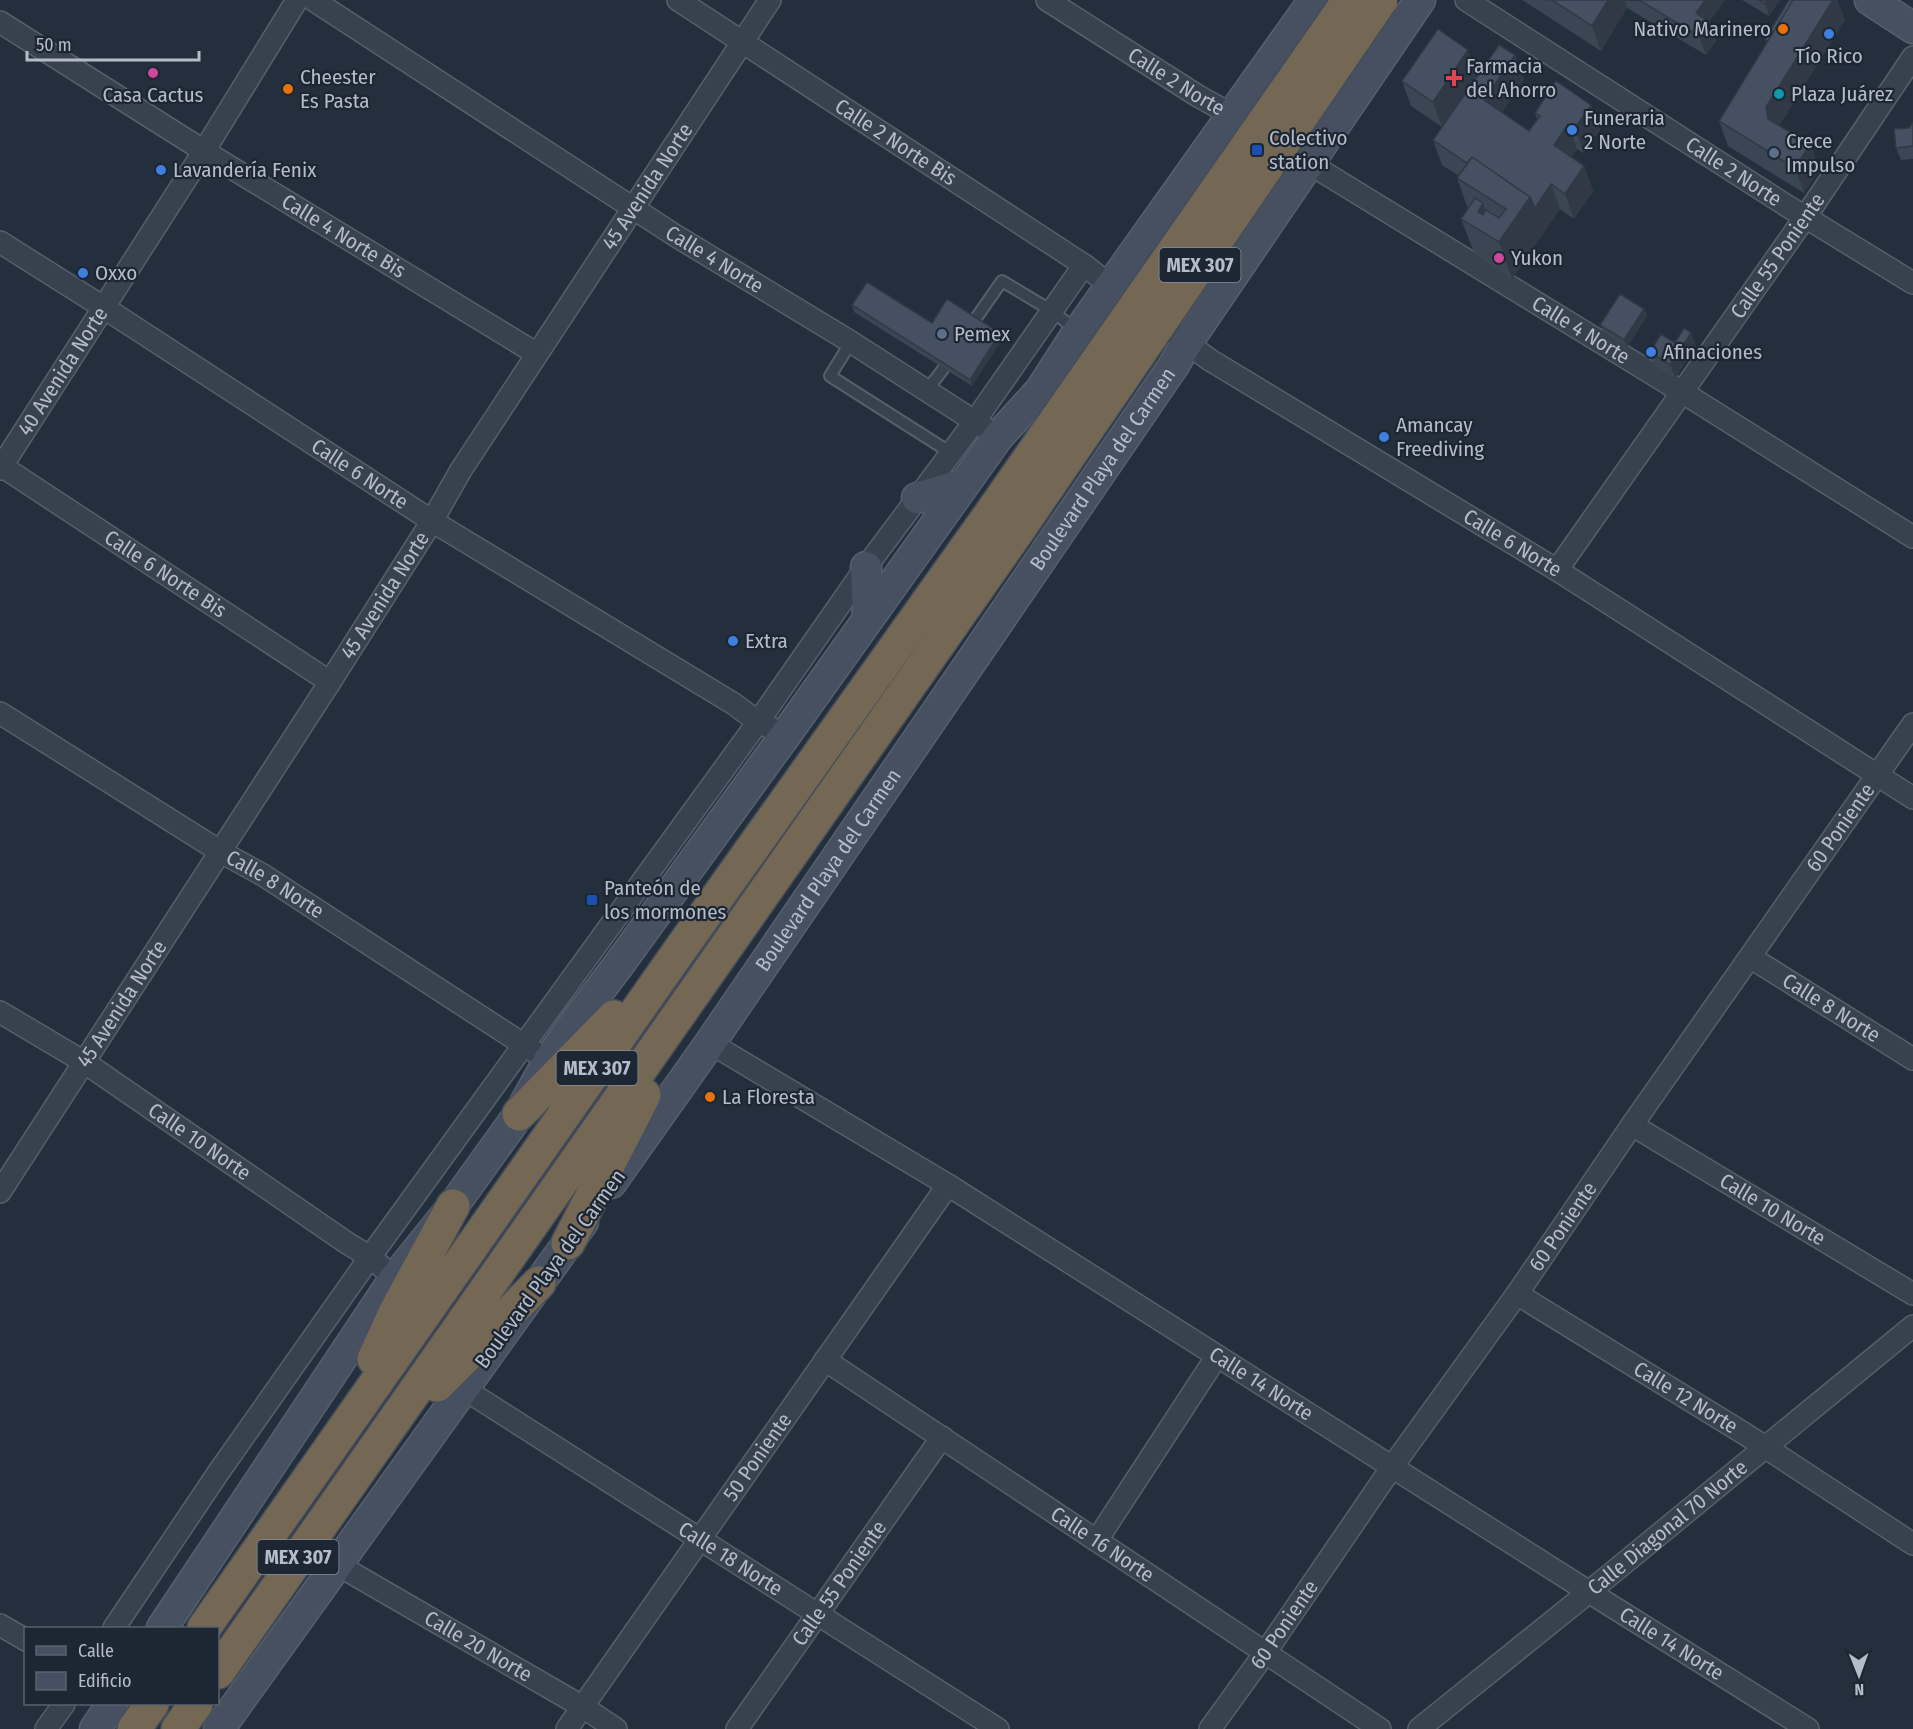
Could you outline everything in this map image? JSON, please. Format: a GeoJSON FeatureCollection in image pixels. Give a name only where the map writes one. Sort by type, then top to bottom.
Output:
{"type":"FeatureCollection","features":[{"type":"Feature","properties":{"kind":"highway","name":"MEX 307"},"geometry":{"type":"LineString","coordinates":[[205,1627],[1349,0]]}},
{"type":"Feature","properties":{"kind":"highway","name":"MEX 307"},"geometry":{"type":"LineString","coordinates":[[219,1671],[1019,529],[1381,0]]}},
{"type":"Feature","properties":{"kind":"highway"},"geometry":{"type":"LineString","coordinates":[[519,1114],[682,947]]}},
{"type":"Feature","properties":{"kind":"highway"},"geometry":{"type":"LineString","coordinates":[[568,1243],[701,985]]}},
{"type":"Feature","properties":{"kind":"highway"},"geometry":{"type":"LineString","coordinates":[[334,1442],[396,1311],[453,1206]]}},
{"type":"Feature","properties":{"kind":"highway"},"geometry":{"type":"LineString","coordinates":[[378,1443],[539,1283]]}},
{"type":"Feature","properties":{"kind":"highway"},"geometry":{"type":"LineString","coordinates":[[134,1729],[151,1705]]}},
{"type":"Feature","properties":{"kind":"highway"},"geometry":{"type":"LineString","coordinates":[[178,1729],[195,1705]]}},
{"type":"Feature","properties":{"kind":"main road"},"geometry":{"type":"LineString","coordinates":[[163,1627],[395,1278],[453,1206],[519,1114],[536,1052],[784,737],[964,484],[987,429],[1040,391],[1078,332],[1314,0]]}},
{"type":"Feature","properties":{"kind":"main road","name":"Boulevard Playa del Carmen"},"geometry":{"type":"LineString","coordinates":[[219,1729],[711,1043],[1420,0]]}},
{"type":"Feature","properties":{"kind":"main road"},"geometry":{"type":"LineString","coordinates":[[1870,0],[1913,28]]}},
{"type":"Feature","properties":{"kind":"main road"},"geometry":{"type":"LineString","coordinates":[[916,498],[964,484]]}},
{"type":"Feature","properties":{"kind":"main road"},"geometry":{"type":"LineString","coordinates":[[866,567],[868,618]]}},
{"type":"Feature","properties":{"kind":"main road"},"geometry":{"type":"LineString","coordinates":[[95,1729],[111,1705]]}},
{"type":"Feature","properties":{"kind":"street","name":"40 Avenida Norte"},"geometry":{"type":"LineString","coordinates":[[1,467],[204,151],[297,0]]}},
{"type":"Feature","properties":{"kind":"street","name":"Calle 4 Norte"},"geometry":{"type":"LineString","coordinates":[[313,0],[676,236],[851,342],[987,429]]}},
{"type":"Feature","properties":{"kind":"street","name":"Calle 2 Norte Bis"},"geometry":{"type":"LineString","coordinates":[[678,0],[1084,265],[1112,286]]}},
{"type":"Feature","properties":{"kind":"street","name":"45 Avenida Norte"},"geometry":{"type":"LineString","coordinates":[[0,1192],[330,682],[432,521],[461,470],[770,0]]}},
{"type":"Feature","properties":{"kind":"street","name":"Calle 2 Norte"},"geometry":{"type":"LineString","coordinates":[[1047,0],[1198,96],[1308,162]]}},
{"type":"Feature","properties":{"kind":"street","name":"Calle 2 Norte"},"geometry":{"type":"LineString","coordinates":[[1466,0],[1913,283]]}},
{"type":"Feature","properties":{"kind":"street","name":"Calle 4 Norte Bis"},"geometry":{"type":"LineString","coordinates":[[0,22],[204,151],[537,354]]}},
{"type":"Feature","properties":{"kind":"street","name":"Calle 55 Poniente"},"geometry":{"type":"LineString","coordinates":[[1557,570],[1806,216],[1913,57]]}},
{"type":"Feature","properties":{"kind":"street","name":"Calle 4 Norte"},"geometry":{"type":"LineString","coordinates":[[1308,162],[1913,537]]}},
{"type":"Feature","properties":{"kind":"street","name":"Calle 6 Norte"},"geometry":{"type":"LineString","coordinates":[[0,242],[432,521],[734,704],[758,722],[784,737]]}},
{"type":"Feature","properties":{"kind":"street"},"geometry":{"type":"LineString","coordinates":[[115,1627],[218,1473],[369,1257],[536,1052],[758,722],[916,498],[951,453],[987,429],[1052,311],[1084,265]]}},
{"type":"Feature","properties":{"kind":"street","name":"Calle 6 Norte"},"geometry":{"type":"LineString","coordinates":[[1112,286],[1210,360],[1557,570],[1913,798]]}},
{"type":"Feature","properties":{"kind":"street","name":"Calle 6 Norte Bis"},"geometry":{"type":"LineString","coordinates":[[1,467],[330,682]]}},
{"type":"Feature","properties":{"kind":"street","name":"Calle 8 Norte"},"geometry":{"type":"LineString","coordinates":[[0,713],[221,852],[264,875],[536,1052]]}},
{"type":"Feature","properties":{"kind":"street","name":"60 Poniente"},"geometry":{"type":"LineString","coordinates":[[1210,1729],[1392,1467],[1517,1294],[1632,1125],[1913,724]]}},
{"type":"Feature","properties":{"kind":"street","name":"Calle 8 Norte"},"geometry":{"type":"LineString","coordinates":[[1750,957],[1913,1059]]}},
{"type":"Feature","properties":{"kind":"street","name":"Calle 10 Norte"},"geometry":{"type":"LineString","coordinates":[[0,1012],[84,1062],[369,1257],[395,1278]]}},
{"type":"Feature","properties":{"kind":"street","name":"Calle 14 Norte"},"geometry":{"type":"LineString","coordinates":[[711,1043],[948,1185],[1808,1729]]}},
{"type":"Feature","properties":{"kind":"street","name":"Calle 10 Norte"},"geometry":{"type":"LineString","coordinates":[[1632,1125],[1913,1294]]}},
{"type":"Feature","properties":{"kind":"street","name":"50 Poniente"},"geometry":{"type":"LineString","coordinates":[[567,1729],[948,1185]]}},
{"type":"Feature","properties":{"kind":"street","name":"Calle 12 Norte"},"geometry":{"type":"LineString","coordinates":[[1517,1294],[1764,1447],[1913,1544]]}},
{"type":"Feature","properties":{"kind":"street","name":"Calle Diagonal 70 Norte"},"geometry":{"type":"LineString","coordinates":[[1419,1729],[1913,1326]]}},
{"type":"Feature","properties":{"kind":"street"},"geometry":{"type":"LineString","coordinates":[[1096,1540],[1217,1356]]}},
{"type":"Feature","properties":{"kind":"street","name":"Calle 16 Norte"},"geometry":{"type":"LineString","coordinates":[[825,1360],[1380,1729]]}},
{"type":"Feature","properties":{"kind":"street","name":"Calle 18 Norte"},"geometry":{"type":"LineString","coordinates":[[464,1389],[998,1729]]}},
{"type":"Feature","properties":{"kind":"street","name":"Calle 55 Poniente"},"geometry":{"type":"LineString","coordinates":[[737,1729],[942,1437]]}},
{"type":"Feature","properties":{"kind":"street","name":"Calle 20 Norte"},"geometry":{"type":"LineString","coordinates":[[338,1566],[583,1707],[616,1729]]}},
{"type":"Feature","properties":{"kind":"street"},"geometry":{"type":"LineString","coordinates":[[0,1625],[24,1639]]}},
{"type":"Feature","properties":{"kind":"street"},"geometry":{"type":"LineString","coordinates":[[46,1729],[63,1705]]}},
{"type":"Feature","properties":{"kind":"lane"},"geometry":{"type":"LineString","coordinates":[[974,321],[1002,281],[1052,311],[1078,332]]}},
{"type":"Feature","properties":{"kind":"lane"},"geometry":{"type":"LineString","coordinates":[[851,342],[830,376],[951,453]]}},
{"type":"Feature","properties":{"kind":"lane"},"geometry":{"type":"LineString","coordinates":[[927,390],[944,368]]}},
{"type":"Feature","properties":{"kind":"building"},"geometry":{"type":"Polygon","coordinates":[[[1552,0],[1608,0],[1592,26],[1552,0]]]}},
{"type":"Feature","properties":{"kind":"building"},"geometry":{"type":"Polygon","coordinates":[[[1639,0],[1705,0],[1696,13],[1709,22],[1699,36],[1639,0]]]}},
{"type":"Feature","properties":{"kind":"building"},"geometry":{"type":"Polygon","coordinates":[[[1789,0],[1793,0],[1768,41],[1765,39],[1789,0]]]}},
{"type":"Feature","properties":{"kind":"building"},"geometry":{"type":"Polygon","coordinates":[[[1793,0],[1833,0],[1766,107],[1768,119],[1810,144],[1795,168],[1719,121],[1793,0]]]}},
{"type":"Feature","properties":{"kind":"building"},"geometry":{"type":"Polygon","coordinates":[[[1438,29],[1468,50],[1433,102],[1402,81],[1438,29]]]}},
{"type":"Feature","properties":{"kind":"building"},"geometry":{"type":"Polygon","coordinates":[[[1499,45],[1515,55],[1484,100],[1529,131],[1540,116],[1535,113],[1556,81],[1591,105],[1575,128],[1568,124],[1554,145],[1584,166],[1565,194],[1551,184],[1535,208],[1530,197],[1472,157],[1467,163],[1433,140],[1499,45]]]}},
{"type":"Feature","properties":{"kind":"building"},"geometry":{"type":"Polygon","coordinates":[[[1913,123],[1913,146],[1896,148],[1894,129],[1909,128],[1913,123]]]}},
{"type":"Feature","properties":{"kind":"building"},"geometry":{"type":"Polygon","coordinates":[[[1472,157],[1530,197],[1499,242],[1461,219],[1475,198],[1483,203],[1478,212],[1483,215],[1486,210],[1499,218],[1506,209],[1457,178],[1472,157]]]}},
{"type":"Feature","properties":{"kind":"building","name":"Pemex"},"geometry":{"type":"Polygon","coordinates":[[[867,282],[932,323],[947,299],[1000,333],[970,380],[852,305],[867,282]]]}},
{"type":"Feature","properties":{"kind":"building"},"geometry":{"type":"Polygon","coordinates":[[[1620,294],[1644,309],[1624,340],[1600,325],[1620,294]]]}},
{"type":"Feature","properties":{"kind":"building"},"geometry":{"type":"Polygon","coordinates":[[[1684,328],[1691,333],[1670,365],[1650,352],[1661,334],[1675,343],[1684,328]]]}},
{"type":"Feature","properties":{"kind":"place","name":"Nativo Marinero"},"geometry":{"type":"Point","coordinates":[1783,29]}},
{"type":"Feature","properties":{"kind":"place","name":"Tío Rico"},"geometry":{"type":"Point","coordinates":[1829,34]}},
{"type":"Feature","properties":{"kind":"place","name":"Casa Cactus"},"geometry":{"type":"Point","coordinates":[153,73]}},
{"type":"Feature","properties":{"kind":"place","name":"Farmacia del Ahorro"},"geometry":{"type":"Point","coordinates":[1454,78]}},
{"type":"Feature","properties":{"kind":"place","name":"Cheester Es Pasta"},"geometry":{"type":"Point","coordinates":[288,89]}},
{"type":"Feature","properties":{"kind":"place","name":"Plaza Juárez"},"geometry":{"type":"Point","coordinates":[1779,94]}},
{"type":"Feature","properties":{"kind":"place","name":"Funeraria 2 Norte"},"geometry":{"type":"Point","coordinates":[1572,130]}},
{"type":"Feature","properties":{"kind":"place","name":"Colectivo station"},"geometry":{"type":"Point","coordinates":[1257,150]}},
{"type":"Feature","properties":{"kind":"place","name":"Crece Impulso"},"geometry":{"type":"Point","coordinates":[1774,153]}},
{"type":"Feature","properties":{"kind":"place","name":"Lavandería Fenix"},"geometry":{"type":"Point","coordinates":[161,170]}},
{"type":"Feature","properties":{"kind":"place","name":"Yukon"},"geometry":{"type":"Point","coordinates":[1499,258]}},
{"type":"Feature","properties":{"kind":"place","name":"Oxxo"},"geometry":{"type":"Point","coordinates":[83,273]}},
{"type":"Feature","properties":{"kind":"place","name":"Pemex"},"geometry":{"type":"Point","coordinates":[942,334]}},
{"type":"Feature","properties":{"kind":"place","name":"Afinaciones"},"geometry":{"type":"Point","coordinates":[1651,352]}},
{"type":"Feature","properties":{"kind":"place","name":"Amancay Freediving"},"geometry":{"type":"Point","coordinates":[1384,437]}},
{"type":"Feature","properties":{"kind":"place","name":"Extra"},"geometry":{"type":"Point","coordinates":[733,641]}},
{"type":"Feature","properties":{"kind":"place","name":"Panteón de los mormones"},"geometry":{"type":"Point","coordinates":[592,900]}},
{"type":"Feature","properties":{"kind":"place","name":"La Floresta"},"geometry":{"type":"Point","coordinates":[710,1097]}}]}
